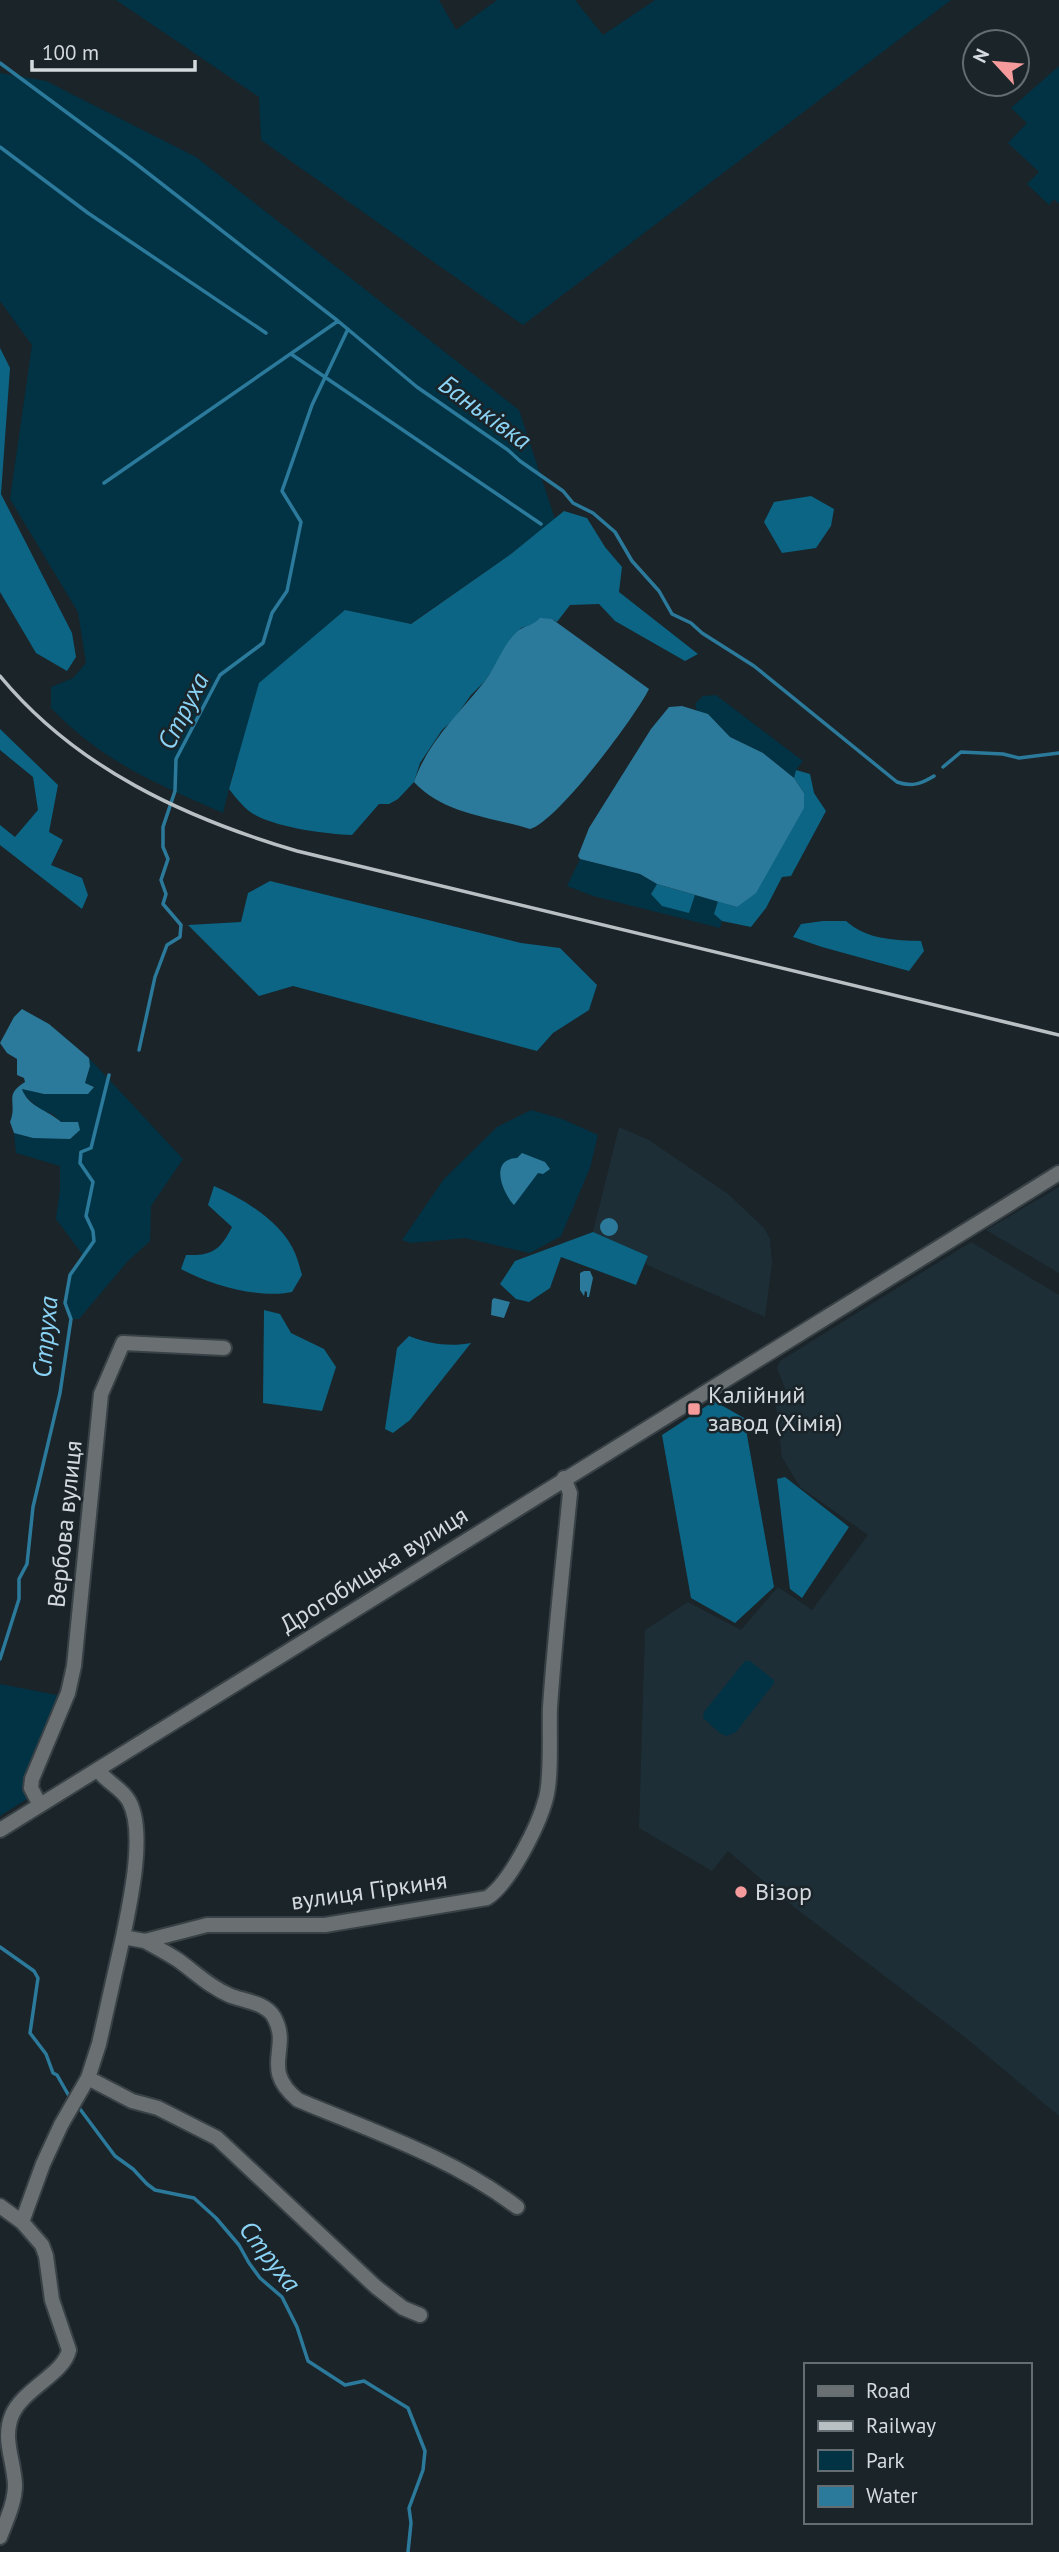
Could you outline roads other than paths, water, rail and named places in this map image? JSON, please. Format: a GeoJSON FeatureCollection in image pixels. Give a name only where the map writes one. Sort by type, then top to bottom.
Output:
{"type":"FeatureCollection","features":[{"type":"Feature","properties":{"kind":"street","name":"Дрогобицька вулиця"},"geometry":{"type":"LineString","coordinates":[[0,1830],[1059,1173]]}},
{"type":"Feature","properties":{"kind":"street","name":"Вербова вулиця"},"geometry":{"type":"LineString","coordinates":[[40,1805],[31,1788],[32,1779],[68,1693],[74,1666],[101,1395],[123,1343],[224,1348]]}},
{"type":"Feature","properties":{"kind":"street","name":"вулиця Гіркиня"},"geometry":{"type":"LineString","coordinates":[[123,1937],[145,1941],[207,1925],[325,1924],[487,1898],[496,1892],[537,1823],[547,1795],[551,1705],[570,1493],[564,1478]]}},
{"type":"Feature","properties":{"kind":"street"},"geometry":{"type":"LineString","coordinates":[[22,2222],[43,2164],[61,2125],[88,2078],[99,2045],[135,1873],[133,1811],[129,1800],[98,1770]]}},
{"type":"Feature","properties":{"kind":"street"},"geometry":{"type":"LineString","coordinates":[[145,1941],[178,1960],[212,1986],[269,2010],[275,2019],[279,2035],[278,2078],[285,2089],[298,2100],[422,2152],[475,2179],[517,2207]]}},
{"type":"Feature","properties":{"kind":"street"},"geometry":{"type":"LineString","coordinates":[[88,2078],[132,2101],[158,2108],[217,2137],[376,2287],[403,2308],[420,2315]]}},
{"type":"Feature","properties":{"kind":"street"},"geometry":{"type":"LineString","coordinates":[[0,2206],[22,2222],[42,2245],[52,2300],[69,2350],[63,2363],[23,2397],[9,2423],[7,2439],[15,2486],[12,2504],[0,2537]]}},
{"type":"Feature","properties":{"kind":"water"},"geometry":{"type":"Polygon","coordinates":[[[540,618],[552,619],[649,689],[612,744],[576,789],[542,822],[530,829],[453,808],[426,793],[414,782],[427,754],[485,681],[508,642],[518,631],[540,618]]]}},
{"type":"Feature","properties":{"kind":"water"},"geometry":{"type":"Polygon","coordinates":[[[682,706],[708,714],[730,737],[763,753],[794,778],[804,793],[804,808],[756,893],[737,907],[657,884],[640,874],[580,859],[578,856],[589,828],[651,729],[669,707],[682,706]]]}},
{"type":"Feature","properties":{"kind":"water"},"geometry":{"type":"Polygon","coordinates":[[[22,1009],[49,1024],[89,1058],[90,1066],[85,1083],[94,1087],[88,1094],[44,1094],[22,1089],[29,1100],[61,1122],[78,1122],[80,1130],[70,1139],[33,1138],[14,1133],[10,1122],[13,1095],[25,1082],[24,1078],[17,1075],[17,1059],[7,1053],[0,1043],[14,1017],[22,1009]]]}},
{"type":"Feature","properties":{"kind":"water"},"geometry":{"type":"Polygon","coordinates":[[[522,1153],[545,1162],[550,1169],[543,1174],[538,1173],[514,1205],[502,1185],[501,1170],[503,1164],[522,1153]]]}},
{"type":"Feature","properties":{"kind":"water"},"geometry":{"type":"Polygon","coordinates":[[[609,1218],[617,1223],[618,1227],[613,1235],[609,1236],[601,1231],[600,1227],[605,1219],[609,1218]]]}},
{"type":"Feature","properties":{"kind":"water"},"geometry":{"type":"Polygon","coordinates":[[[590,1271],[593,1278],[589,1297],[587,1292],[585,1291],[584,1296],[580,1290],[580,1273],[590,1271]]]}},
{"type":"Feature","properties":{"kind":"water"},"geometry":{"type":"Polygon","coordinates":[[[494,1298],[510,1302],[504,1318],[491,1315],[494,1298]]]}},
{"type":"Feature","properties":{"kind":"waterway","name":"Баньківка"},"geometry":{"type":"LineString","coordinates":[[0,63],[135,163],[338,321],[417,387],[508,450],[563,491],[573,503],[593,513],[615,532],[632,561],[659,591],[672,614],[691,623],[754,666],[897,782],[916,784],[934,776]]}},
{"type":"Feature","properties":{"kind":"waterway"},"geometry":{"type":"LineString","coordinates":[[0,147],[88,213],[266,333]]}},
{"type":"Feature","properties":{"kind":"waterway"},"geometry":{"type":"LineString","coordinates":[[104,483],[338,321]]}},
{"type":"Feature","properties":{"kind":"waterway","name":"Струха"},"geometry":{"type":"LineString","coordinates":[[139,1050],[155,977],[167,945],[180,937],[181,925],[163,904],[166,894],[161,880],[168,859],[163,847],[163,827],[175,791],[176,759],[220,675],[263,643],[272,613],[287,591],[301,522],[282,491],[312,405],[348,329]]}},
{"type":"Feature","properties":{"kind":"waterway"},"geometry":{"type":"LineString","coordinates":[[291,354],[541,524]]}},
{"type":"Feature","properties":{"kind":"waterway","name":"Баньківка"},"geometry":{"type":"LineString","coordinates":[[943,767],[961,752],[1003,754],[1019,758],[1059,753]]}},
{"type":"Feature","properties":{"kind":"waterway","name":"Струха"},"geometry":{"type":"LineString","coordinates":[[0,1659],[19,1599],[19,1579],[27,1564],[33,1507],[60,1393],[71,1319],[65,1303],[70,1275],[94,1241],[86,1216],[93,1182],[80,1163],[81,1152],[91,1148],[109,1075]]}},
{"type":"Feature","properties":{"kind":"waterway","name":"Струха"},"geometry":{"type":"LineString","coordinates":[[0,1947],[34,1971],[38,1978],[30,2033],[46,2054],[53,2073],[57,2075],[69,2096]]}},
{"type":"Feature","properties":{"kind":"waterway","name":"Струха"},"geometry":{"type":"LineString","coordinates":[[77,2105],[115,2156],[147,2184],[155,2190],[194,2198],[216,2218],[239,2245],[260,2278],[282,2297],[297,2327],[308,2361],[345,2385],[364,2381],[408,2408],[425,2451],[423,2470],[409,2508],[411,2523],[408,2552]]}},
{"type":"Feature","properties":{"kind":"railway"},"geometry":{"type":"LineString","coordinates":[[0,676],[30,709],[63,738],[98,763],[135,786],[174,805],[255,838],[297,851],[1059,1035]]}},
{"type":"Feature","properties":{"kind":"place","name":"Калійний завод (Хімія)"},"geometry":{"type":"Point","coordinates":[694,1409]}},
{"type":"Feature","properties":{"kind":"place","name":"Візор"},"geometry":{"type":"Point","coordinates":[741,1892]}}]}
